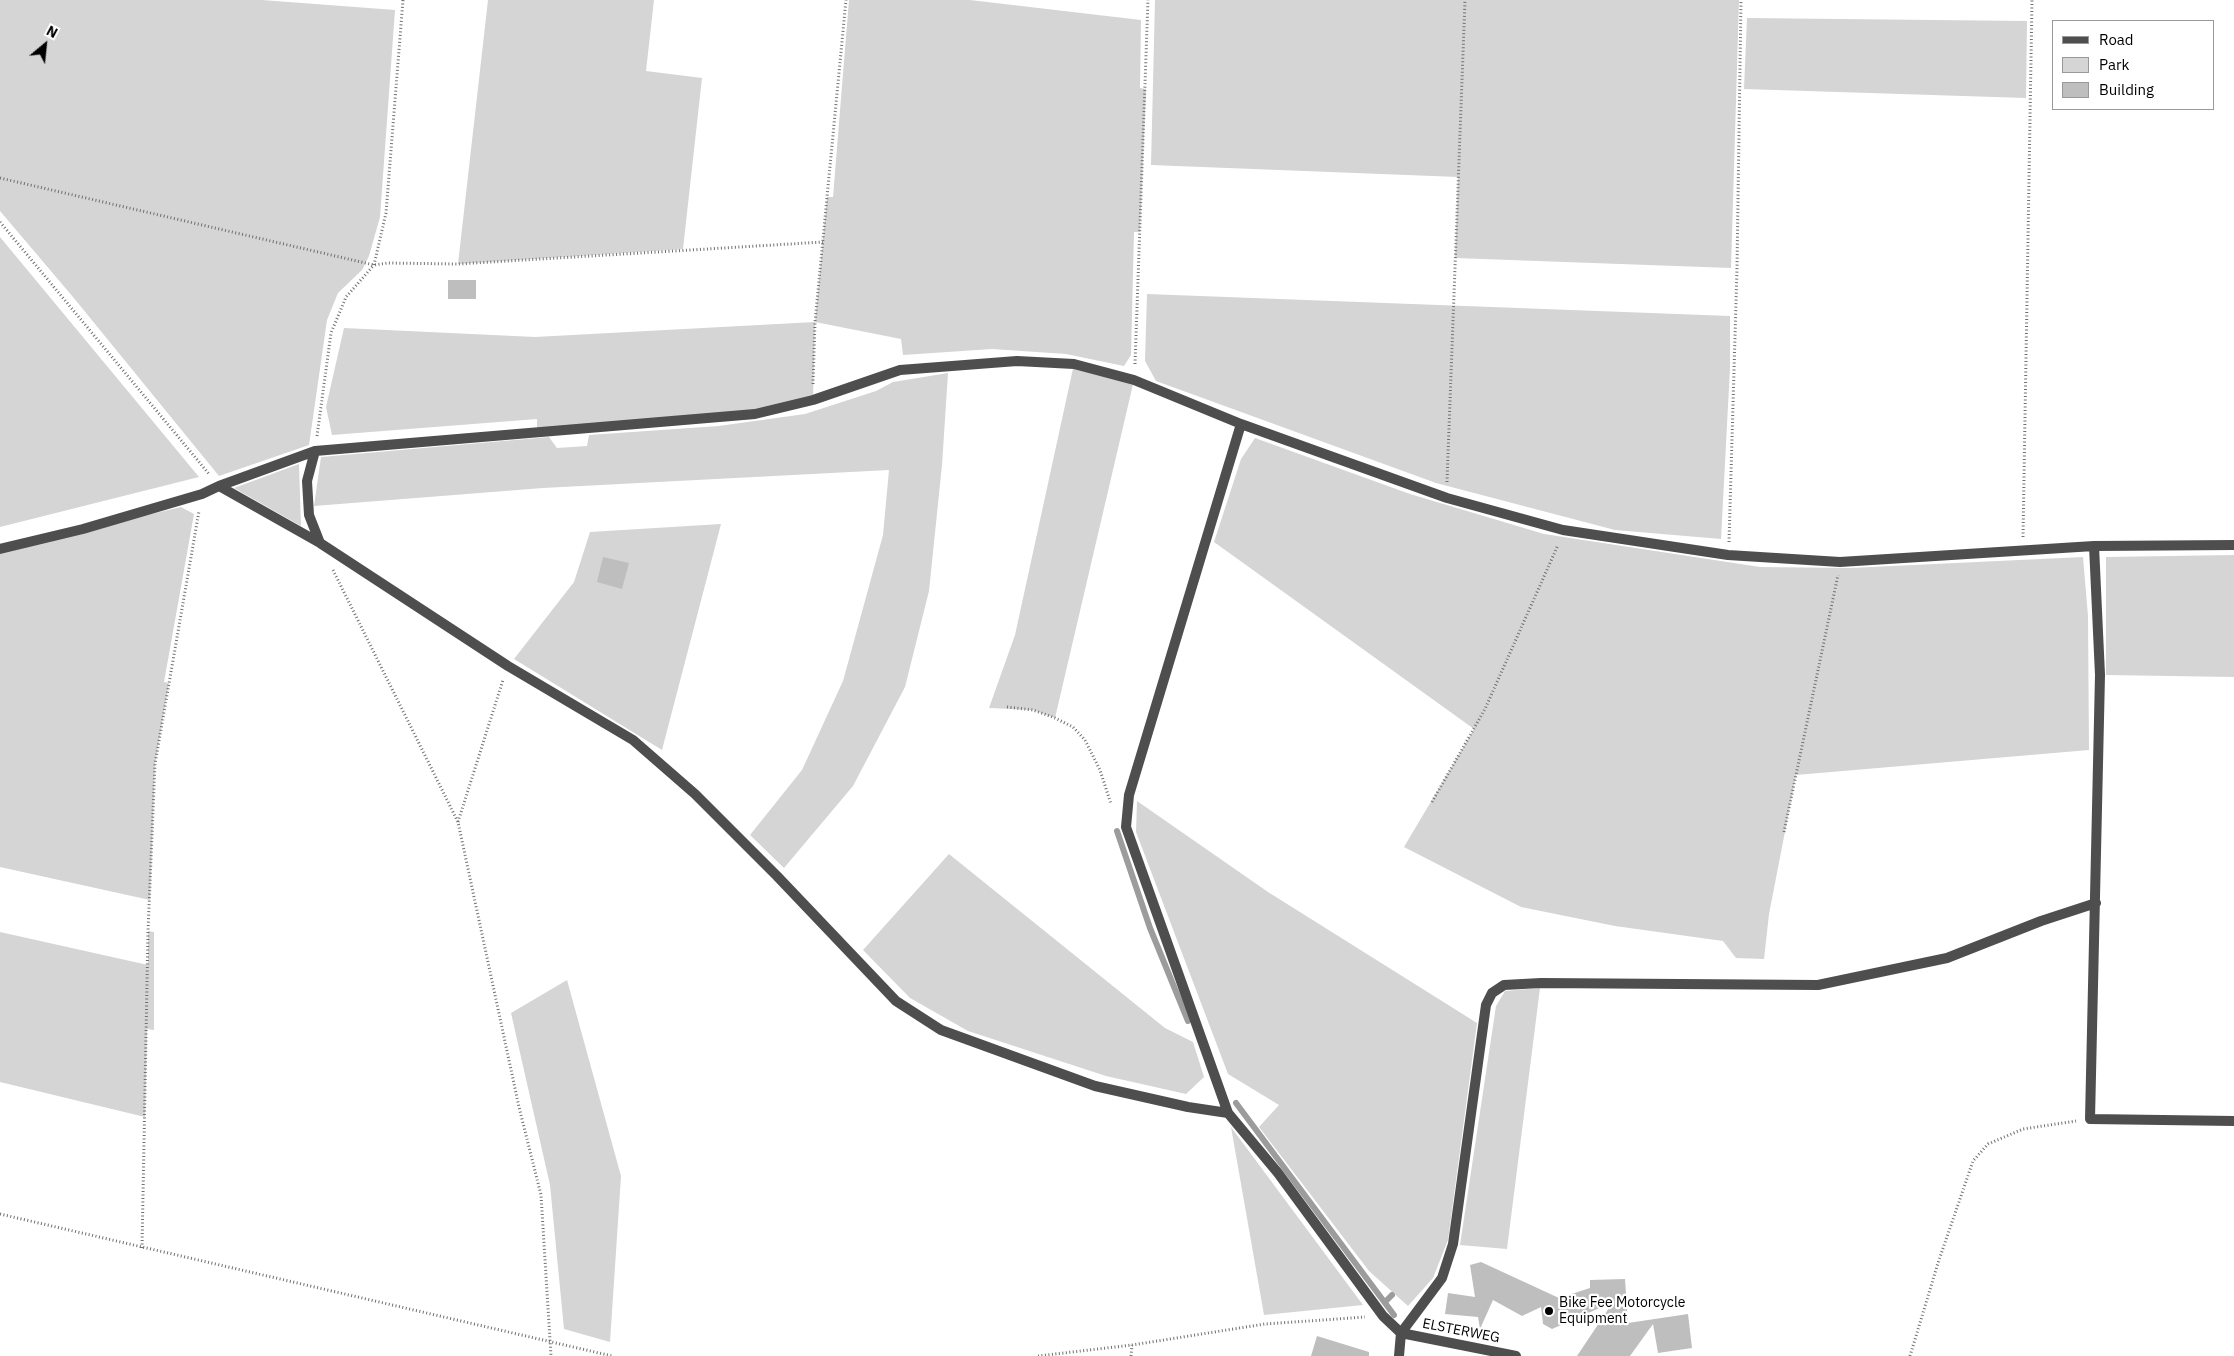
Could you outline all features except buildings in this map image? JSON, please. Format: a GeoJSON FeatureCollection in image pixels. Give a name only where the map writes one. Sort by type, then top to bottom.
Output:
{"type":"FeatureCollection","features":[{"type":"Feature","properties":{"kind":"street"},"geometry":{"type":"LineString","coordinates":[[0,549],[83,529],[202,494],[315,451],[755,414],[813,400],[900,370],[1017,361],[1074,364],[1134,380],[1241,424],[1446,498],[1563,530],[1728,555],[1840,562],[2094,546],[2234,544]]}},
{"type":"Feature","properties":{"kind":"street"},"geometry":{"type":"LineString","coordinates":[[1241,424],[1129,795],[1126,827],[1228,1113],[1278,1173],[1383,1316],[1402,1332]]}},
{"type":"Feature","properties":{"kind":"street"},"geometry":{"type":"LineString","coordinates":[[315,451],[307,481],[308,515],[320,543]]}},
{"type":"Feature","properties":{"kind":"street"},"geometry":{"type":"LineString","coordinates":[[219,486],[320,543],[508,666],[633,740],[695,794],[777,876],[896,1001],[941,1030],[1095,1086],[1188,1107],[1228,1113]]}},
{"type":"Feature","properties":{"kind":"street"},"geometry":{"type":"LineString","coordinates":[[2094,546],[2100,675],[2090,1118],[2234,1121]]}},
{"type":"Feature","properties":{"kind":"street"},"geometry":{"type":"LineString","coordinates":[[1399,1356],[1402,1332],[1442,1278],[1453,1244],[1486,1005],[1492,993],[1504,985],[1541,983],[1818,985],[1947,958],[2041,921],[2096,903]]}},
{"type":"Feature","properties":{"kind":"street","name":"ELSTERWEG"},"geometry":{"type":"LineString","coordinates":[[1402,1332],[1516,1356]]}},
{"type":"Feature","properties":{"kind":"path"},"geometry":{"type":"LineString","coordinates":[[315,451],[332,333],[346,297],[374,265],[386,213],[403,0]]}},
{"type":"Feature","properties":{"kind":"path"},"geometry":{"type":"LineString","coordinates":[[813,400],[815,322],[846,0]]}},
{"type":"Feature","properties":{"kind":"path"},"geometry":{"type":"LineString","coordinates":[[1134,380],[1148,0]]}},
{"type":"Feature","properties":{"kind":"path"},"geometry":{"type":"LineString","coordinates":[[1446,498],[1465,0]]}},
{"type":"Feature","properties":{"kind":"path"},"geometry":{"type":"LineString","coordinates":[[1728,555],[1737,268],[1741,0]]}},
{"type":"Feature","properties":{"kind":"path"},"geometry":{"type":"LineString","coordinates":[[2023,550],[2032,0]]}},
{"type":"Feature","properties":{"kind":"path"},"geometry":{"type":"LineString","coordinates":[[0,178],[374,265],[388,263],[458,264],[823,242]]}},
{"type":"Feature","properties":{"kind":"path"},"geometry":{"type":"LineString","coordinates":[[0,222],[219,486]]}},
{"type":"Feature","properties":{"kind":"path"},"geometry":{"type":"LineString","coordinates":[[142,1248],[148,931],[155,764],[202,494]]}},
{"type":"Feature","properties":{"kind":"path"},"geometry":{"type":"LineString","coordinates":[[1432,802],[1485,709],[1556,553],[1560,540]]}},
{"type":"Feature","properties":{"kind":"path"},"geometry":{"type":"LineString","coordinates":[[333,569],[458,822],[519,1107],[541,1195],[551,1356]]}},
{"type":"Feature","properties":{"kind":"path"},"geometry":{"type":"LineString","coordinates":[[1784,832],[1838,572]]}},
{"type":"Feature","properties":{"kind":"path"},"geometry":{"type":"LineString","coordinates":[[458,822],[508,666]]}},
{"type":"Feature","properties":{"kind":"path"},"geometry":{"type":"LineString","coordinates":[[1008,707],[1034,710],[1072,727],[1085,740],[1100,770],[1112,805]]}},
{"type":"Feature","properties":{"kind":"path"},"geometry":{"type":"LineString","coordinates":[[1910,1356],[1938,1262],[1973,1161],[1988,1144],[2023,1129],[2090,1118]]}},
{"type":"Feature","properties":{"kind":"path"},"geometry":{"type":"LineString","coordinates":[[0,1214],[612,1356]]}},
{"type":"Feature","properties":{"kind":"path"},"geometry":{"type":"LineString","coordinates":[[1038,1356],[1132,1345],[1265,1324],[1383,1316]]}},
{"type":"Feature","properties":{"kind":"path"},"geometry":{"type":"LineString","coordinates":[[1131,1356],[1132,1345]]}},
{"type":"Feature","properties":{"kind":"green space"},"geometry":{"type":"Polygon","coordinates":[[[0,0],[262,0],[395,10],[380,217],[369,256],[362,270],[338,293],[327,320],[309,445],[219,476],[0,211],[0,0]]]}},
{"type":"Feature","properties":{"kind":"green space"},"geometry":{"type":"Polygon","coordinates":[[[488,0],[654,0],[646,71],[702,78],[683,249],[458,264],[488,0]]]}},
{"type":"Feature","properties":{"kind":"green space"},"geometry":{"type":"Polygon","coordinates":[[[849,0],[970,0],[1141,20],[1140,88],[1146,89],[1140,232],[1134,232],[1131,355],[1124,366],[1066,354],[992,349],[903,355],[901,339],[815,322],[827,197],[833,197],[849,0]]]}},
{"type":"Feature","properties":{"kind":"green space"},"geometry":{"type":"Polygon","coordinates":[[[1155,0],[1739,0],[1731,268],[1455,258],[1458,177],[1151,165],[1155,0]]]}},
{"type":"Feature","properties":{"kind":"green space"},"geometry":{"type":"Polygon","coordinates":[[[1747,18],[2027,21],[2026,98],[1744,89],[1747,18]]]}},
{"type":"Feature","properties":{"kind":"green space"},"geometry":{"type":"Polygon","coordinates":[[[0,237],[199,477],[0,527],[0,237]]]}},
{"type":"Feature","properties":{"kind":"green space"},"geometry":{"type":"Polygon","coordinates":[[[1147,294],[1730,316],[1730,368],[1721,539],[1615,530],[1436,483],[1156,381],[1145,361],[1147,294]]]}},
{"type":"Feature","properties":{"kind":"green space"},"geometry":{"type":"Polygon","coordinates":[[[815,322],[813,400],[755,414],[537,433],[537,419],[332,435],[326,407],[344,328],[535,337],[815,322]]]}},
{"type":"Feature","properties":{"kind":"green space"},"geometry":{"type":"Polygon","coordinates":[[[1074,364],[1134,380],[1055,718],[1033,710],[989,708],[1015,635],[1074,364]]]}},
{"type":"Feature","properties":{"kind":"green space"},"geometry":{"type":"Polygon","coordinates":[[[948,373],[942,465],[929,591],[905,687],[853,786],[784,868],[750,835],[802,770],[843,681],[883,535],[889,470],[543,488],[314,506],[321,457],[549,437],[557,448],[587,446],[589,435],[719,426],[805,414],[876,391],[893,382],[948,373]]]}},
{"type":"Feature","properties":{"kind":"green space"},"geometry":{"type":"Polygon","coordinates":[[[1255,438],[1410,494],[1544,534],[1760,567],[1850,568],[2083,557],[2088,616],[2089,750],[1796,775],[1769,914],[1764,959],[1736,958],[1723,941],[1615,926],[1521,907],[1404,847],[1474,729],[1214,542],[1241,459],[1255,438]]]}},
{"type":"Feature","properties":{"kind":"green space"},"geometry":{"type":"Polygon","coordinates":[[[299,464],[301,526],[234,488],[299,464]]]}},
{"type":"Feature","properties":{"kind":"green space"},"geometry":{"type":"Polygon","coordinates":[[[181,507],[194,514],[164,682],[169,683],[155,764],[150,900],[0,867],[0,550],[181,507]]]}},
{"type":"Feature","properties":{"kind":"green space"},"geometry":{"type":"Polygon","coordinates":[[[721,524],[662,750],[514,659],[574,582],[590,532],[721,524]]]}},
{"type":"Feature","properties":{"kind":"green space"},"geometry":{"type":"Polygon","coordinates":[[[2234,555],[2234,677],[2106,675],[2106,557],[2234,555]]]}},
{"type":"Feature","properties":{"kind":"green space"},"geometry":{"type":"Polygon","coordinates":[[[1137,801],[1268,892],[1477,1023],[1448,1240],[1433,1278],[1408,1306],[1369,1271],[1259,1127],[1279,1105],[1228,1074],[1136,832],[1137,801]]]}},
{"type":"Feature","properties":{"kind":"green space"},"geometry":{"type":"Polygon","coordinates":[[[949,854],[1165,1028],[1193,1042],[1204,1077],[1186,1094],[1106,1076],[968,1031],[910,998],[863,950],[949,854]]]}},
{"type":"Feature","properties":{"kind":"green space"},"geometry":{"type":"Polygon","coordinates":[[[148,931],[154,932],[154,1030],[147,1029],[145,1117],[0,1082],[0,932],[148,965],[148,931]]]}},
{"type":"Feature","properties":{"kind":"green space"},"geometry":{"type":"Polygon","coordinates":[[[567,980],[621,1176],[610,1342],[564,1329],[550,1185],[511,1013],[567,980]]]}},
{"type":"Feature","properties":{"kind":"green space"},"geometry":{"type":"Polygon","coordinates":[[[1540,988],[1507,1249],[1460,1245],[1496,1006],[1505,991],[1540,988]]]}},
{"type":"Feature","properties":{"kind":"green space"},"geometry":{"type":"Polygon","coordinates":[[[1231,1127],[1363,1305],[1264,1315],[1231,1127]]]}},
{"type":"Feature","properties":{"kind":"waterway"},"geometry":{"type":"LineString","coordinates":[[1117,831],[1150,928],[1188,1021]]}},
{"type":"Feature","properties":{"kind":"waterway"},"geometry":{"type":"LineString","coordinates":[[1236,1103],[1394,1315]]}},
{"type":"Feature","properties":{"kind":"waterway"},"geometry":{"type":"LineString","coordinates":[[1385,1302],[1392,1295]]}},
{"type":"Feature","properties":{"kind":"place","name":"Bike Fee Motorcycle Equipment"},"geometry":{"type":"Point","coordinates":[1549,1311]}}]}
